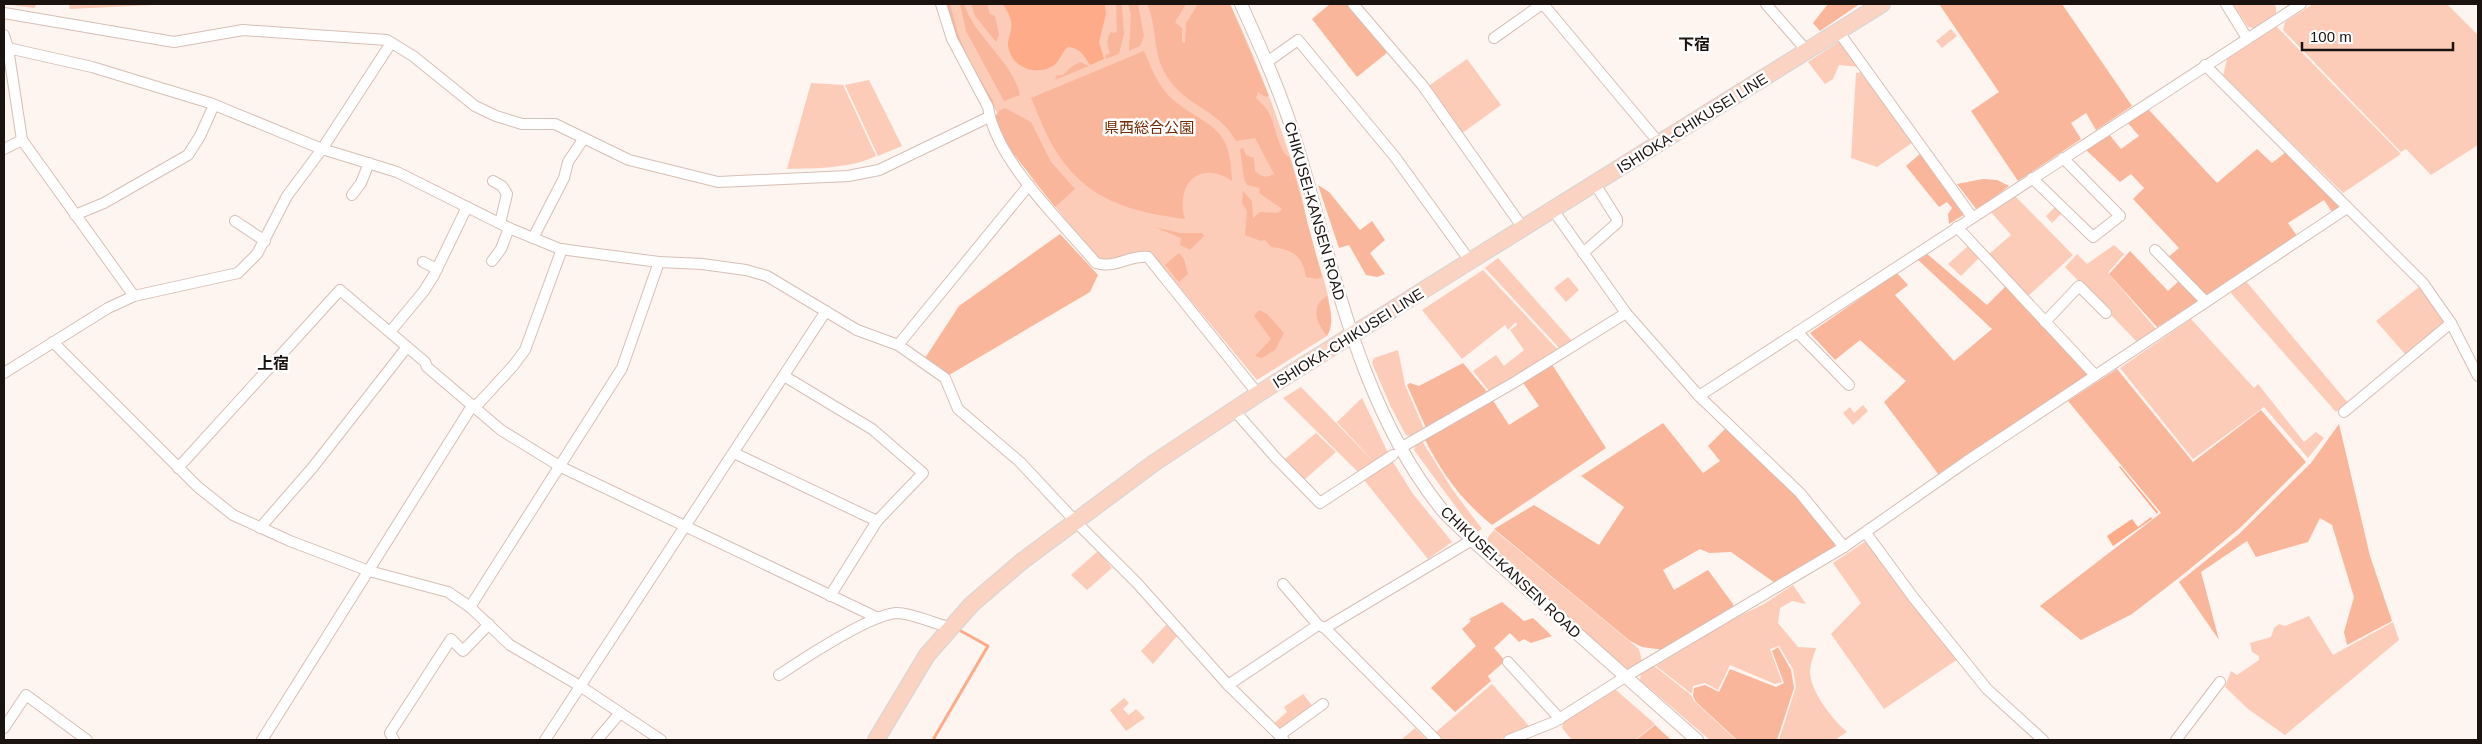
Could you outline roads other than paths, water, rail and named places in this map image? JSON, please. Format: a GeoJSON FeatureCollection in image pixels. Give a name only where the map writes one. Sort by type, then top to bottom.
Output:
{"type":"FeatureCollection","features":[{"type":"Feature","properties":{"kind":"main road","name":"ISHIOKA-CHIKUSEI LINE"},"geometry":{"type":"LineString","coordinates":[[876,740],[912,679],[949,627],[993,585],[1154,463],[1258,394],[1882,4]]}},
{"type":"Feature","properties":{"kind":"street"},"geometry":{"type":"LineString","coordinates":[[941,4],[948,29],[988,107],[989,117],[1004,150],[1028,185],[1096,263],[1104,266],[1117,264],[1137,256],[1148,257],[1258,394]]}},
{"type":"Feature","properties":{"kind":"street","name":"CHIKUSEI-KANSEN ROAD"},"geometry":{"type":"LineString","coordinates":[[1241,4],[1267,62],[1291,126],[1352,336],[1398,451],[1444,512],[1472,540],[1696,740]]}},
{"type":"Feature","properties":{"kind":"street"},"geometry":{"type":"LineString","coordinates":[[1354,4],[1424,86],[1523,228]]}},
{"type":"Feature","properties":{"kind":"street"},"geometry":{"type":"LineString","coordinates":[[1494,38],[1542,4],[1660,144]]}},
{"type":"Feature","properties":{"kind":"street"},"geometry":{"type":"LineString","coordinates":[[1766,4],[1807,51]]}},
{"type":"Feature","properties":{"kind":"street"},"geometry":{"type":"LineString","coordinates":[[2226,4],[2247,38]]}},
{"type":"Feature","properties":{"kind":"street"},"geometry":{"type":"LineString","coordinates":[[1699,396],[2301,4]]}},
{"type":"Feature","properties":{"kind":"street"},"geometry":{"type":"LineString","coordinates":[[4,13],[174,42],[243,30],[387,40],[413,56],[475,106],[496,116],[522,124],[555,124],[629,160],[718,182],[848,176],[879,170],[989,117]]}},
{"type":"Feature","properties":{"kind":"street"},"geometry":{"type":"LineString","coordinates":[[1838,32],[1972,217]]}},
{"type":"Feature","properties":{"kind":"street"},"geometry":{"type":"LineString","coordinates":[[4,35],[8,48],[22,140],[134,296]]}},
{"type":"Feature","properties":{"kind":"street"},"geometry":{"type":"LineString","coordinates":[[1267,62],[1298,40],[1395,157],[1470,261]]}},
{"type":"Feature","properties":{"kind":"street"},"geometry":{"type":"LineString","coordinates":[[4,372],[108,308],[134,296],[238,273],[257,254],[288,196],[322,149],[391,43]]}},
{"type":"Feature","properties":{"kind":"street"},"geometry":{"type":"LineString","coordinates":[[8,48],[92,67],[214,105],[322,149],[397,172],[505,225],[562,249],[659,262],[702,264],[746,270],[767,276],[857,330],[898,345],[945,378],[958,409],[1020,462],[1137,583],[1228,685],[1282,737],[1323,704]]}},
{"type":"Feature","properties":{"kind":"street"},"geometry":{"type":"LineString","coordinates":[[2205,65],[2423,284],[2451,323],[2478,376]]}},
{"type":"Feature","properties":{"kind":"street"},"geometry":{"type":"LineString","coordinates":[[75,216],[104,203],[188,155],[200,136],[214,105]]}},
{"type":"Feature","properties":{"kind":"street"},"geometry":{"type":"LineString","coordinates":[[533,238],[564,178],[568,162],[584,138]]}},
{"type":"Feature","properties":{"kind":"street"},"geometry":{"type":"LineString","coordinates":[[4,149],[22,140]]}},
{"type":"Feature","properties":{"kind":"street"},"geometry":{"type":"LineString","coordinates":[[2032,178],[2093,237],[2120,216],[2062,158]]}},
{"type":"Feature","properties":{"kind":"street"},"geometry":{"type":"LineString","coordinates":[[352,195],[361,183],[369,164]]}},
{"type":"Feature","properties":{"kind":"street"},"geometry":{"type":"LineString","coordinates":[[492,260],[501,249],[507,194],[502,186],[493,181]]}},
{"type":"Feature","properties":{"kind":"street"},"geometry":{"type":"LineString","coordinates":[[1583,253],[1617,223],[1617,219],[1595,184]]}},
{"type":"Feature","properties":{"kind":"street"},"geometry":{"type":"LineString","coordinates":[[898,345],[1028,185]]}},
{"type":"Feature","properties":{"kind":"street"},"geometry":{"type":"LineString","coordinates":[[390,332],[424,291],[468,207]]}},
{"type":"Feature","properties":{"kind":"street"},"geometry":{"type":"LineString","coordinates":[[1509,740],[1560,719],[1625,677],[1844,547],[1967,461],[2347,208]]}},
{"type":"Feature","properties":{"kind":"street"},"geometry":{"type":"LineString","coordinates":[[1553,210],[1626,313],[1699,396],[1800,493],[1844,547]]}},
{"type":"Feature","properties":{"kind":"street"},"geometry":{"type":"LineString","coordinates":[[235,221],[265,241]]}},
{"type":"Feature","properties":{"kind":"street"},"geometry":{"type":"LineString","coordinates":[[1957,227],[2096,375]]}},
{"type":"Feature","properties":{"kind":"street"},"geometry":{"type":"LineString","coordinates":[[262,740],[472,406],[479,402],[526,350],[562,249]]}},
{"type":"Feature","properties":{"kind":"street"},"geometry":{"type":"LineString","coordinates":[[2155,250],[2206,302]]}},
{"type":"Feature","properties":{"kind":"street"},"geometry":{"type":"LineString","coordinates":[[423,262],[437,269]]}},
{"type":"Feature","properties":{"kind":"street"},"geometry":{"type":"LineString","coordinates":[[470,607],[561,467],[622,368],[659,262]]}},
{"type":"Feature","properties":{"kind":"street"},"geometry":{"type":"LineString","coordinates":[[2045,322],[2078,286],[2106,313]]}},
{"type":"Feature","properties":{"kind":"street"},"geometry":{"type":"LineString","coordinates":[[178,468],[340,290],[472,406],[502,430],[561,467],[878,618]]}},
{"type":"Feature","properties":{"kind":"street"},"geometry":{"type":"LineString","coordinates":[[545,740],[826,311]]}},
{"type":"Feature","properties":{"kind":"street"},"geometry":{"type":"LineString","coordinates":[[1234,410],[1276,458],[1320,503],[1398,451],[1515,382],[1626,313]]}},
{"type":"Feature","properties":{"kind":"street"},"geometry":{"type":"LineString","coordinates":[[2344,412],[2451,323]]}},
{"type":"Feature","properties":{"kind":"street"},"geometry":{"type":"LineString","coordinates":[[1797,332],[1849,385]]}},
{"type":"Feature","properties":{"kind":"street"},"geometry":{"type":"LineString","coordinates":[[53,342],[198,488],[234,515],[260,528],[368,571],[448,592],[470,607],[510,645],[580,686],[661,740]]}},
{"type":"Feature","properties":{"kind":"street"},"geometry":{"type":"LineString","coordinates":[[260,528],[313,467],[407,347]]}},
{"type":"Feature","properties":{"kind":"street"},"geometry":{"type":"LineString","coordinates":[[784,376],[872,429],[923,473],[877,521],[830,596]]}},
{"type":"Feature","properties":{"kind":"street"},"geometry":{"type":"LineString","coordinates":[[734,453],[877,521]]}},
{"type":"Feature","properties":{"kind":"street"},"geometry":{"type":"LineString","coordinates":[[1866,533],[1913,597],[1987,689],[2043,740]]}},
{"type":"Feature","properties":{"kind":"street"},"geometry":{"type":"LineString","coordinates":[[1228,685],[1322,627],[1472,540]]}},
{"type":"Feature","properties":{"kind":"street"},"geometry":{"type":"LineString","coordinates":[[1283,584],[1322,627],[1436,740]]}},
{"type":"Feature","properties":{"kind":"street"},"geometry":{"type":"LineString","coordinates":[[779,675],[819,649],[878,618],[898,613],[949,627]]}},
{"type":"Feature","properties":{"kind":"street"},"geometry":{"type":"LineString","coordinates":[[394,740],[390,733],[451,639],[463,651],[489,624]]}},
{"type":"Feature","properties":{"kind":"street"},"geometry":{"type":"LineString","coordinates":[[1508,662],[1560,719]]}},
{"type":"Feature","properties":{"kind":"street"},"geometry":{"type":"LineString","coordinates":[[2176,740],[2220,682]]}},
{"type":"Feature","properties":{"kind":"street"},"geometry":{"type":"LineString","coordinates":[[4,728],[26,695],[87,740]]}},
{"type":"Feature","properties":{"kind":"street"},"geometry":{"type":"LineString","coordinates":[[598,740],[620,713]]}},
{"type":"Feature","properties":{"kind":"waterway"},"geometry":{"type":"LineString","coordinates":[[935,740],[934,738],[988,646],[959,630]]}},
{"type":"Feature","properties":{"kind":"district","name":"下宿"},"geometry":{"type":"Point","coordinates":[1694,44]}},
{"type":"Feature","properties":{"kind":"district","name":"上宿"},"geometry":{"type":"Point","coordinates":[273,363]}},
{"type":"Feature","properties":{"kind":"park label","name":"県西総合公園"},"geometry":{"type":"Point","coordinates":[1149,127]}}]}
